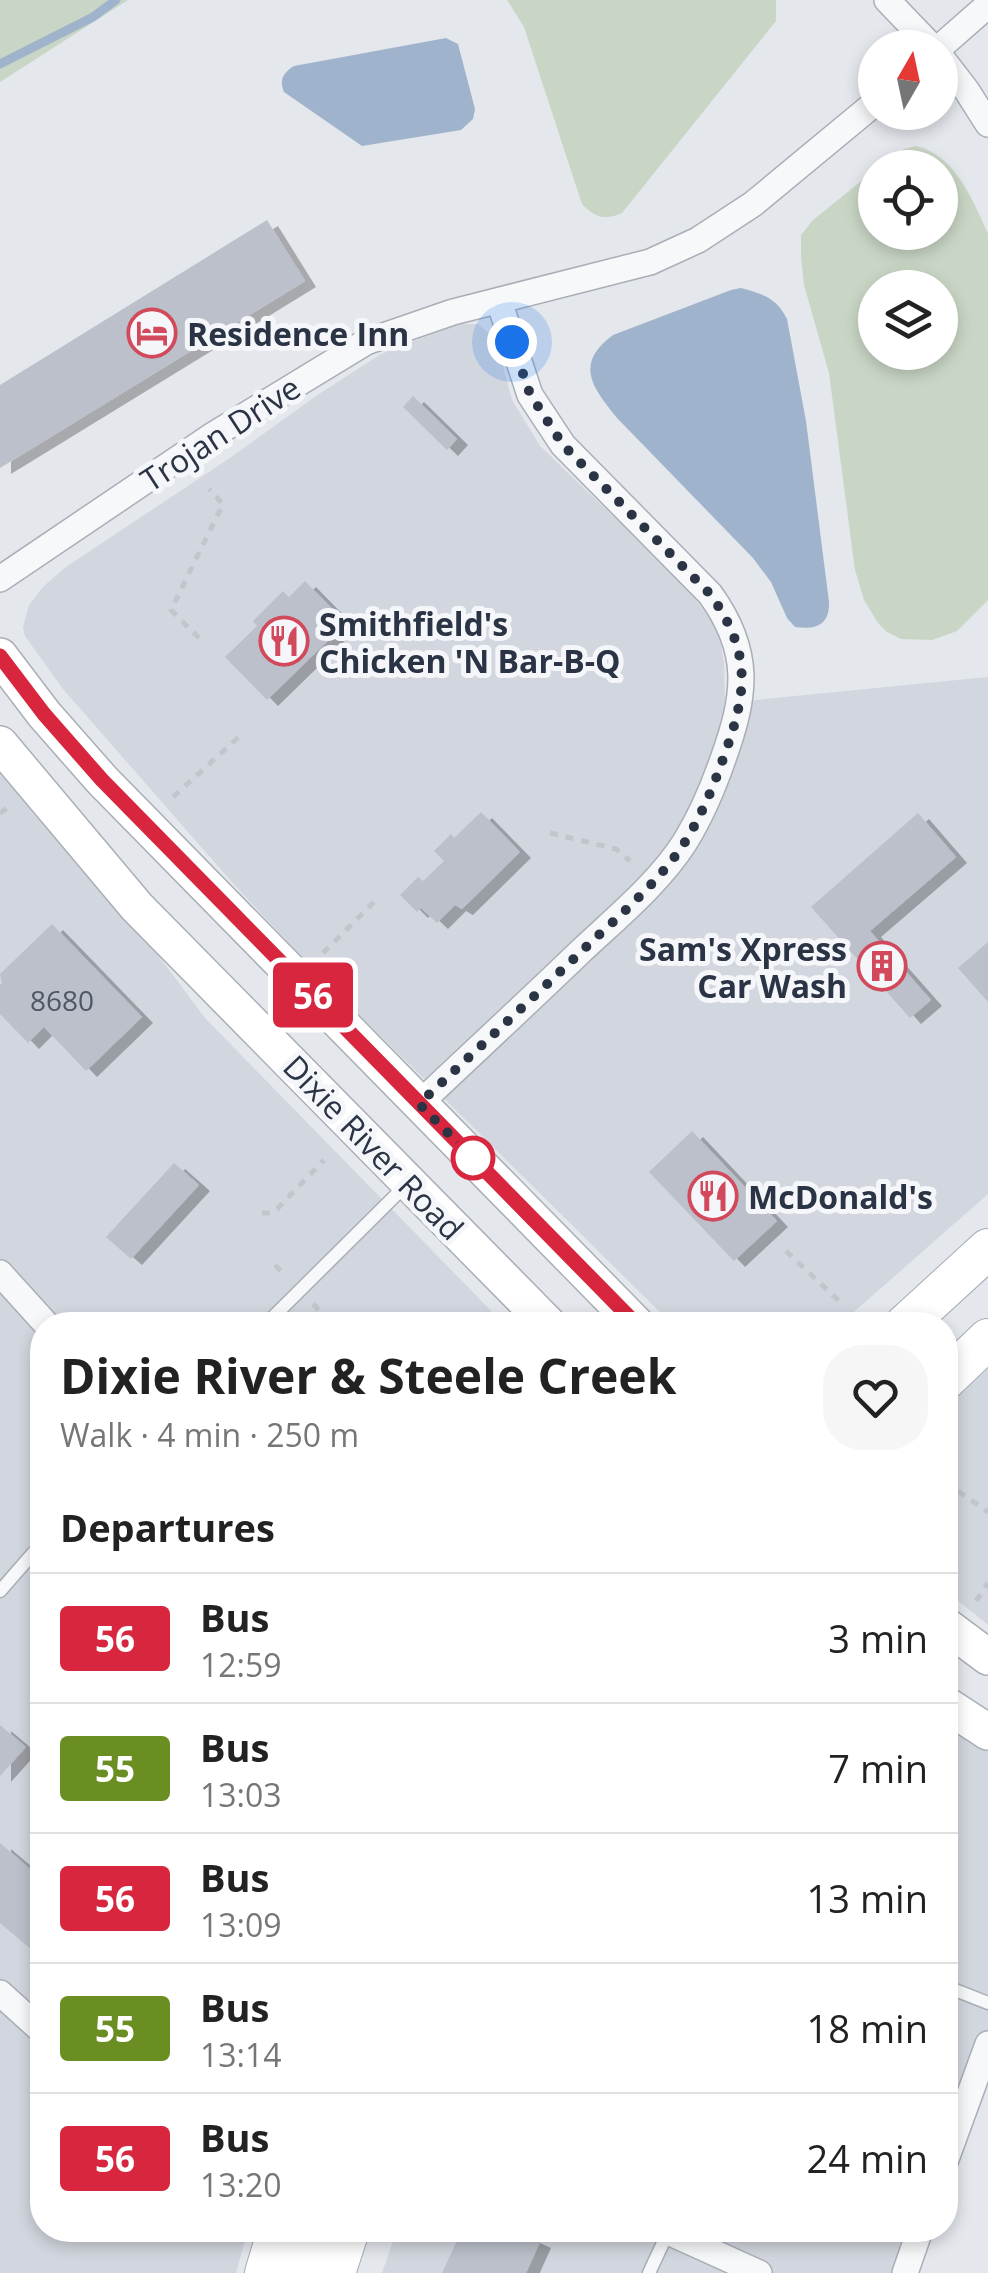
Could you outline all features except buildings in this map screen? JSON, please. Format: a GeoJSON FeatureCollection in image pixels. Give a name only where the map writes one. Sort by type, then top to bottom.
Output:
{"type":"FeatureCollection","features":[{"type":"Feature","properties":{"kind":"main road"},"geometry":{"type":"LineString","coordinates":[[919,1312],[988,1250]]}},
{"type":"Feature","properties":{"kind":"main road"},"geometry":{"type":"LineString","coordinates":[[958,1368],[988,1339]]}},
{"type":"Feature","properties":{"kind":"main road"},"geometry":{"type":"LineString","coordinates":[[265,2273],[274,2242]]}},
{"type":"Feature","properties":{"kind":"main road"},"geometry":{"type":"LineString","coordinates":[[301,2273],[310,2242]]}},
{"type":"Feature","properties":{"kind":"main road"},"geometry":{"type":"LineString","coordinates":[[335,2273],[345,2242]]}},
{"type":"Feature","properties":{"kind":"street"},"geometry":{"type":"LineString","coordinates":[[888,0],[918,30]]}},
{"type":"Feature","properties":{"kind":"street"},"geometry":{"type":"LineString","coordinates":[[958,30],[988,5]]}},
{"type":"Feature","properties":{"kind":"street"},"geometry":{"type":"LineString","coordinates":[[958,79],[988,124]]}},
{"type":"Feature","properties":{"kind":"street","name":"Trojan Drive"},"geometry":{"type":"LineString","coordinates":[[0,579],[210,437],[366,342],[453,312],[650,262],[698,240],[754,204],[858,117]]}},
{"type":"Feature","properties":{"kind":"street"},"geometry":{"type":"LineString","coordinates":[[419,1104],[628,908],[683,844],[703,810],[740,707],[741,662],[725,616],[710,594],[563,445],[530,394],[500,301]]}},
{"type":"Feature","properties":{"kind":"street","name":"Dixie River Road"},"geometry":{"type":"LineString","coordinates":[[0,656],[102,780],[624,1312]]}},
{"type":"Feature","properties":{"kind":"street","name":"Dixie River Road"},"geometry":{"type":"LineString","coordinates":[[0,744],[137,907],[535,1312]]}},
{"type":"Feature","properties":{"kind":"street"},"geometry":{"type":"LineString","coordinates":[[0,1274],[34,1312]]}},
{"type":"Feature","properties":{"kind":"street"},"geometry":{"type":"LineString","coordinates":[[958,1635],[988,1657]]}},
{"type":"Feature","properties":{"kind":"street"},"geometry":{"type":"LineString","coordinates":[[958,1712],[988,1732]]}},
{"type":"Feature","properties":{"kind":"street"},"geometry":{"type":"LineString","coordinates":[[0,1993],[30,2020]]}},
{"type":"Feature","properties":{"kind":"street"},"geometry":{"type":"LineString","coordinates":[[958,2126],[988,2044]]}},
{"type":"Feature","properties":{"kind":"street"},"geometry":{"type":"LineString","coordinates":[[691,2242],[759,2273]]}},
{"type":"Feature","properties":{"kind":"street"},"geometry":{"type":"LineString","coordinates":[[904,2273],[916,2242]]}},
{"type":"Feature","properties":{"kind":"lane"},"geometry":{"type":"LineString","coordinates":[[278,1312],[408,1183]]}},
{"type":"Feature","properties":{"kind":"lane"},"geometry":{"type":"LineString","coordinates":[[0,1592],[30,1557]]}},
{"type":"Feature","properties":{"kind":"lane"},"geometry":{"type":"LineString","coordinates":[[958,1991],[988,2003]]}},
{"type":"Feature","properties":{"kind":"lane"},"geometry":{"type":"LineString","coordinates":[[649,2273],[662,2242]]}},
{"type":"Feature","properties":{"kind":"path"},"geometry":{"type":"LineString","coordinates":[[199,638],[171,610],[223,504],[209,489]]}},
{"type":"Feature","properties":{"kind":"path"},"geometry":{"type":"LineString","coordinates":[[173,797],[242,734]]}},
{"type":"Feature","properties":{"kind":"path"},"geometry":{"type":"LineString","coordinates":[[0,814],[10,806]]}},
{"type":"Feature","properties":{"kind":"path"},"geometry":{"type":"LineString","coordinates":[[550,833],[616,849],[630,861]]}},
{"type":"Feature","properties":{"kind":"path"},"geometry":{"type":"LineString","coordinates":[[323,953],[375,901]]}},
{"type":"Feature","properties":{"kind":"path"},"geometry":{"type":"LineString","coordinates":[[262,1214],[278,1209],[324,1160]]}},
{"type":"Feature","properties":{"kind":"path"},"geometry":{"type":"LineString","coordinates":[[786,1251],[839,1301]]}},
{"type":"Feature","properties":{"kind":"path"},"geometry":{"type":"LineString","coordinates":[[275,1265],[285,1275]]}},
{"type":"Feature","properties":{"kind":"path"},"geometry":{"type":"LineString","coordinates":[[310,1302],[320,1312]]}},
{"type":"Feature","properties":{"kind":"path"},"geometry":{"type":"LineString","coordinates":[[958,1491],[988,1512]]}},
{"type":"Feature","properties":{"kind":"path"},"geometry":{"type":"LineString","coordinates":[[976,1601],[988,1583]]}},
{"type":"Feature","properties":{"kind":"shaded area"},"geometry":{"type":"Polygon","coordinates":[[[458,324],[478,324],[491,335],[512,400],[540,446],[660,561],[695,598],[719,632],[725,703],[988,677],[988,1194],[854,1312],[660,1312],[320,976],[238,889],[63,689],[25,636],[23,627],[29,605],[66,567],[381,354],[458,324]]]}},
{"type":"Feature","properties":{"kind":"shaded area"},"geometry":{"type":"Polygon","coordinates":[[[0,771],[137,927],[205,1018],[492,1312],[30,1312],[30,2242],[245,2242],[236,2273],[0,2273],[0,771]]]}},
{"type":"Feature","properties":{"kind":"shaded area"},"geometry":{"type":"Polygon","coordinates":[[[988,1368],[988,1625],[958,1601],[958,1397],[988,1368]]]}},
{"type":"Feature","properties":{"kind":"shaded area"},"geometry":{"type":"Polygon","coordinates":[[[958,1731],[988,1750],[988,2035],[958,2118],[958,1731]]]}},
{"type":"Feature","properties":{"kind":"shaded area"},"geometry":{"type":"Polygon","coordinates":[[[393,2242],[913,2242],[902,2273],[382,2273],[393,2242]]]}},
{"type":"Feature","properties":{"kind":"green space"},"geometry":{"type":"Polygon","coordinates":[[[0,0],[128,0],[0,82],[0,0]]]}},
{"type":"Feature","properties":{"kind":"green space"},"geometry":{"type":"Polygon","coordinates":[[[507,0],[776,0],[776,21],[622,213],[605,217],[595,215],[582,204],[524,27],[507,0]]]}},
{"type":"Feature","properties":{"kind":"green space"},"geometry":{"type":"Polygon","coordinates":[[[958,177],[988,234],[988,600],[957,631],[932,640],[901,639],[887,632],[864,600],[855,570],[829,373],[804,285],[801,235],[813,220],[858,184],[858,250],[958,250],[958,177]]]}},
{"type":"Feature","properties":{"kind":"water"},"geometry":{"type":"Polygon","coordinates":[[[446,38],[458,44],[475,109],[473,119],[461,130],[362,146],[284,92],[283,77],[294,66],[446,38]]]}},
{"type":"Feature","properties":{"kind":"water"},"geometry":{"type":"Polygon","coordinates":[[[741,288],[769,298],[787,319],[806,421],[829,602],[824,621],[809,628],[795,627],[787,618],[771,582],[753,558],[617,418],[591,376],[594,356],[613,335],[741,288]]]}},
{"type":"Feature","properties":{"kind":"waterway"},"geometry":{"type":"LineString","coordinates":[[0,64],[93,17],[116,0]]}},
{"type":"Feature","properties":{"kind":"bus line","name":"56"},"geometry":{"type":"LineString","coordinates":[[0,656],[102,780],[624,1312]]}},
{"type":"Feature","properties":{"kind":"place","name":"Residence Inn"},"geometry":{"type":"Point","coordinates":[152,333]}},
{"type":"Feature","properties":{"kind":"place","name":"Smithfield's Chicken 'N Bar-B-Q"},"geometry":{"type":"Point","coordinates":[284,641]}},
{"type":"Feature","properties":{"kind":"place","name":"Sam's Xpress Car Wash"},"geometry":{"type":"Point","coordinates":[882,966]}},
{"type":"Feature","properties":{"kind":"place","name":"McDonald's"},"geometry":{"type":"Point","coordinates":[713,1196]}},
{"type":"Feature","properties":{"kind":"route"},"geometry":{"type":"LineString","coordinates":[[473,1158],[419,1104],[628,908],[683,844],[719,771],[740,707],[742,683],[736,640],[725,616],[710,594],[563,445],[530,394],[512,342]]}}]}
